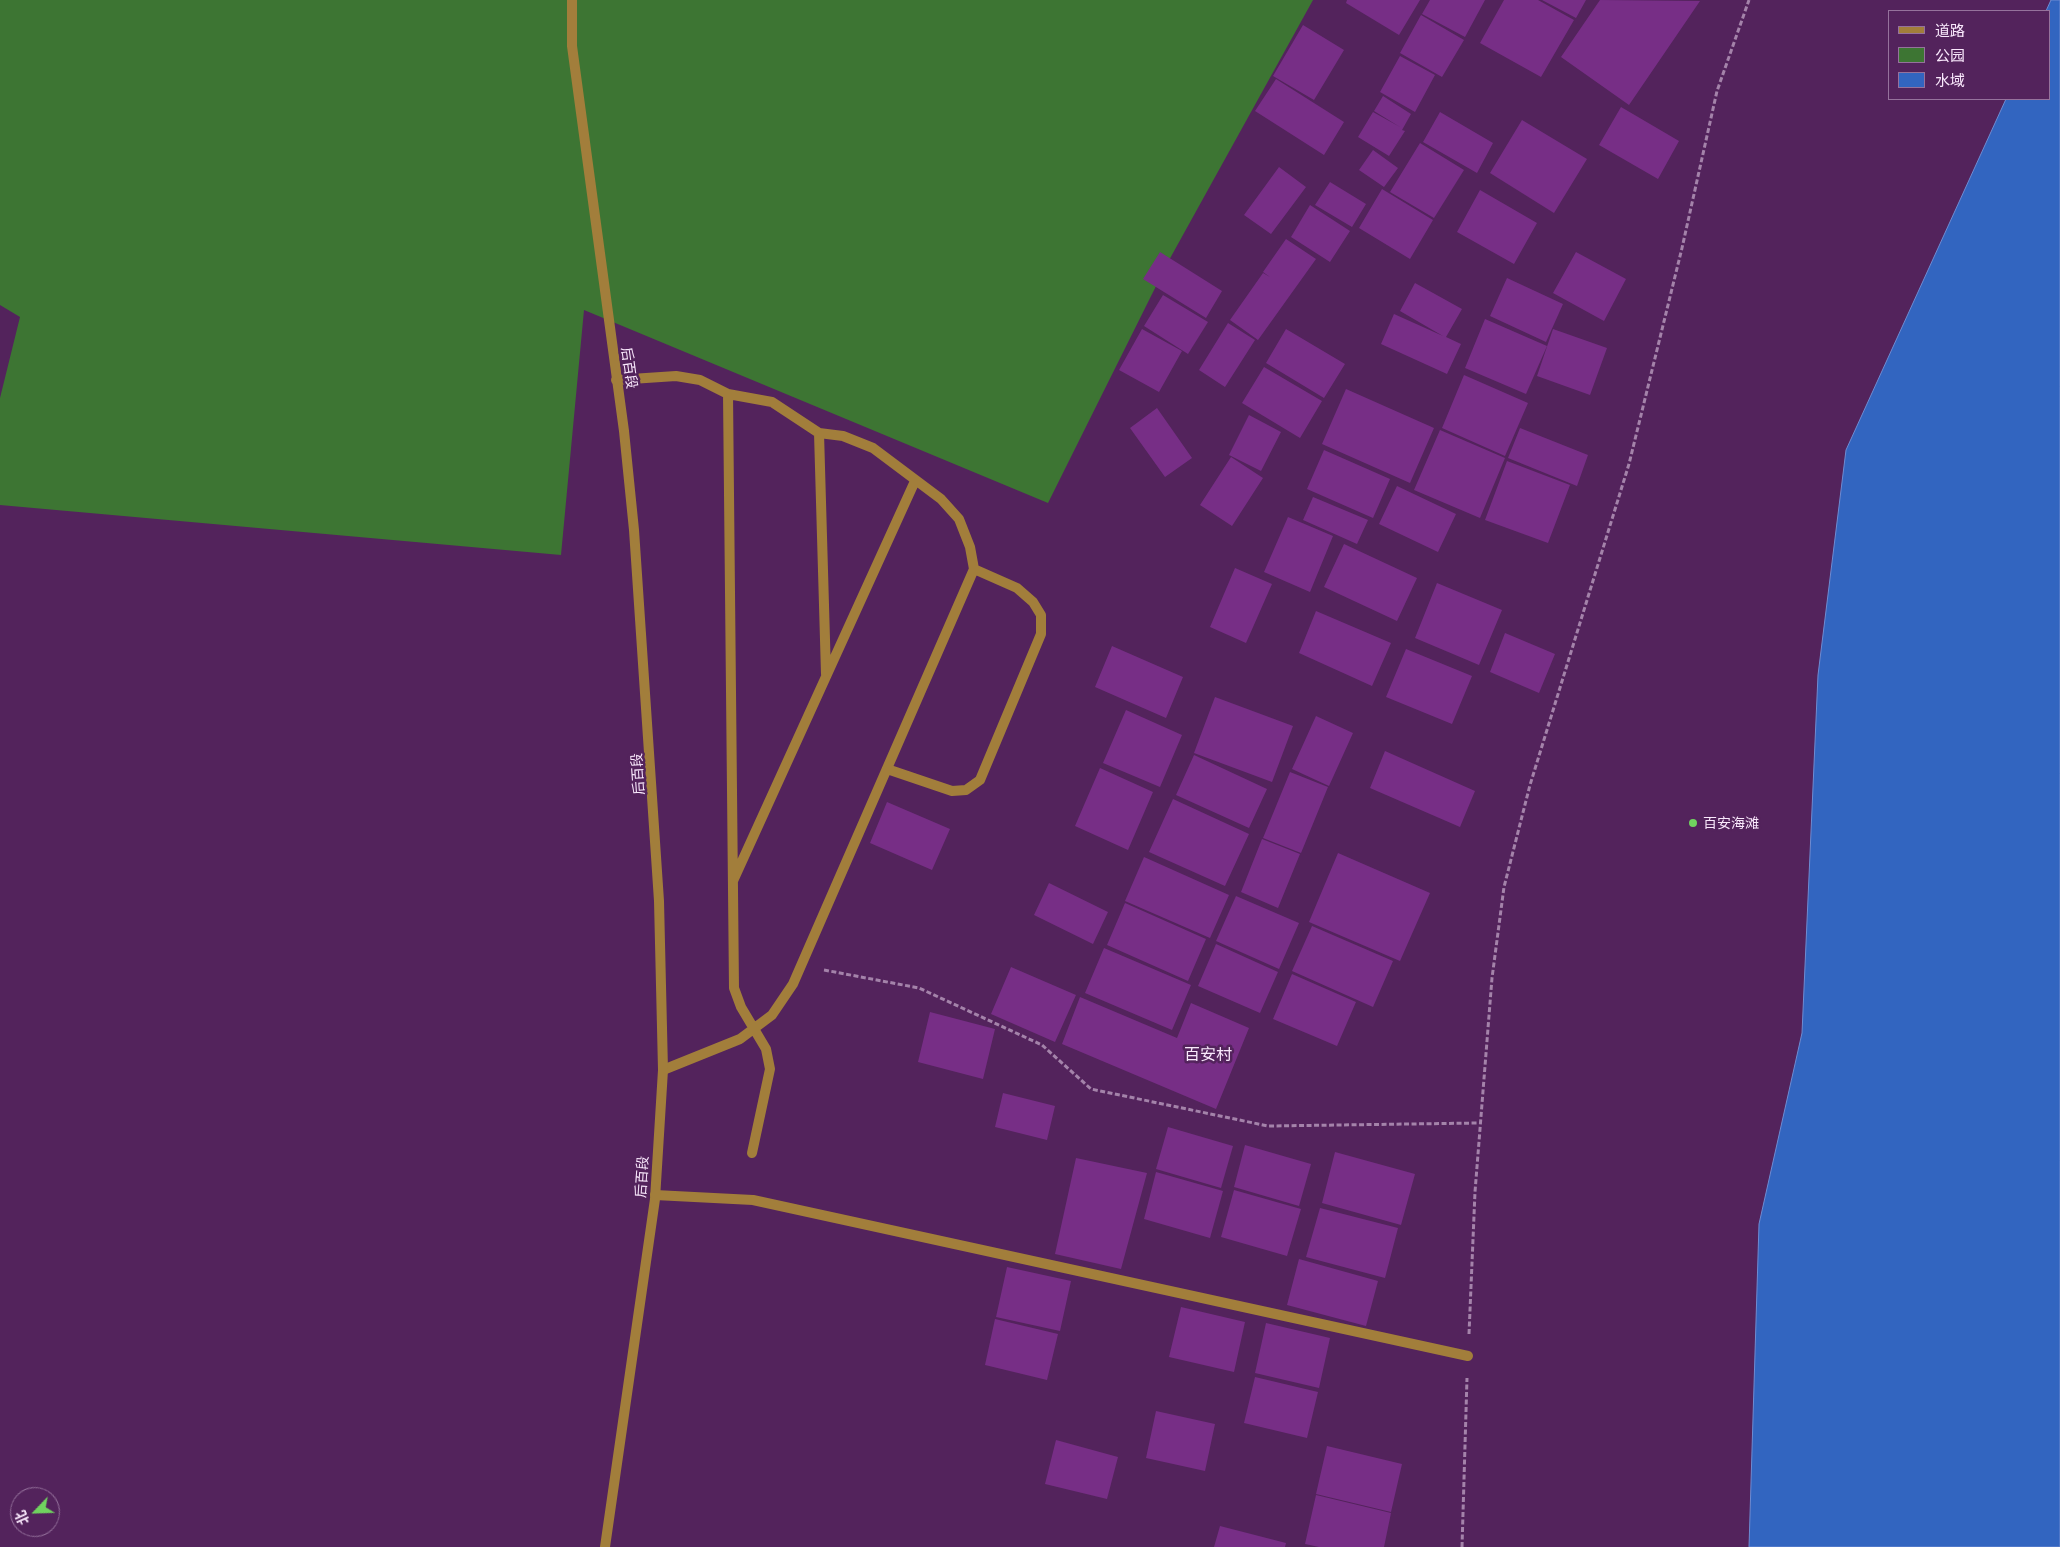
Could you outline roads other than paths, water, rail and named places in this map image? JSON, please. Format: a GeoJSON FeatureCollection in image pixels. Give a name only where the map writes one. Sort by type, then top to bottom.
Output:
{"type":"FeatureCollection","features":[{"type":"Feature","properties":{"kind":"street","name":"后百段"},"geometry":{"type":"LineString","coordinates":[[572,0],[572,46],[634,530],[660,901],[663,1070],[655,1195],[605,1547]]}},
{"type":"Feature","properties":{"kind":"street"},"geometry":{"type":"LineString","coordinates":[[616,380],[676,376],[700,380],[728,394],[772,402],[819,433],[844,436],[873,448],[915,481],[942,499],[959,519],[970,547],[974,569],[793,984],[772,1015],[740,1039],[663,1070]]}},
{"type":"Feature","properties":{"kind":"street"},"geometry":{"type":"LineString","coordinates":[[728,394],[734,988],[741,1007],[766,1049],[770,1069],[752,1153]]}},
{"type":"Feature","properties":{"kind":"street"},"geometry":{"type":"LineString","coordinates":[[819,433],[826,677]]}},
{"type":"Feature","properties":{"kind":"street"},"geometry":{"type":"LineString","coordinates":[[732,884],[915,481]]}},
{"type":"Feature","properties":{"kind":"street"},"geometry":{"type":"LineString","coordinates":[[887,769],[952,791],[966,790],[980,780],[1041,634],[1041,615],[1033,602],[1017,588],[974,569]]}},
{"type":"Feature","properties":{"kind":"street"},"geometry":{"type":"LineString","coordinates":[[655,1195],[753,1200],[1468,1356]]}},
{"type":"Feature","properties":{"kind":"water"},"geometry":{"type":"Polygon","coordinates":[[[2051,0],[2060,0],[2060,1547],[1749,1547],[1759,1224],[1802,1033],[1818,675],[1846,450],[2006,100],[2050,100],[2050,10],[2046,10],[2051,0]]]}},
{"type":"Feature","properties":{"kind":"place","name":"百安海滩"},"geometry":{"type":"Point","coordinates":[1693,823]}},
{"type":"Feature","properties":{"kind":"district","name":"百安村"},"geometry":{"type":"Point","coordinates":[1208,1055]}}]}
